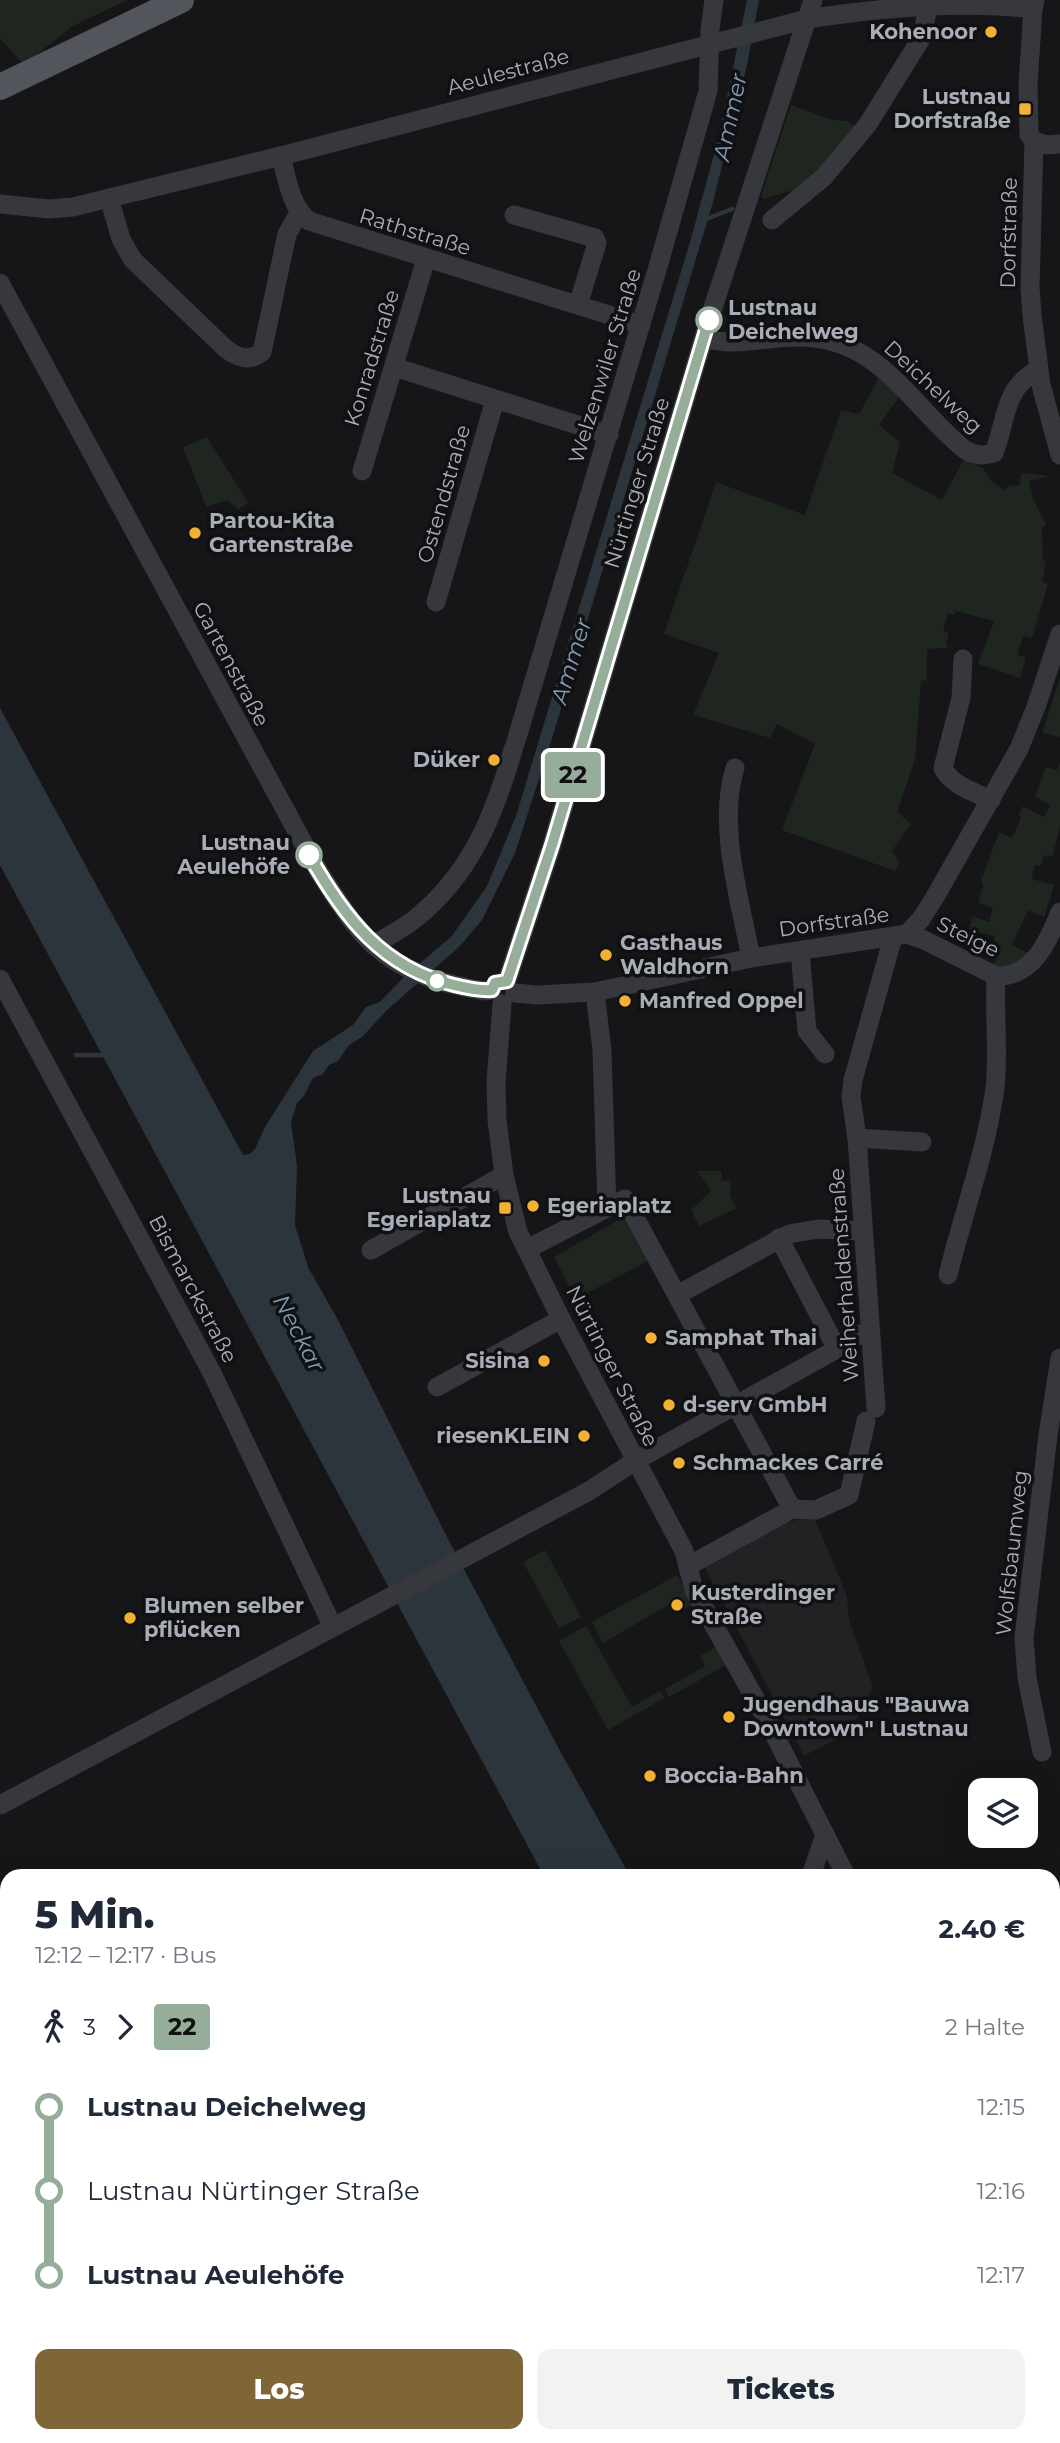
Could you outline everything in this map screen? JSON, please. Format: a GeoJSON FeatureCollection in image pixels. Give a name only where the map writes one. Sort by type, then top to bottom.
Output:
{"type":"FeatureCollection","features":[{"type":"Feature","properties":{"kind":"main road"},"geometry":{"type":"LineString","coordinates":[[0,87],[181,0]]}},
{"type":"Feature","properties":{"kind":"street","name":"Welzenwiler Straße"},"geometry":{"type":"LineString","coordinates":[[373,945],[414,919],[449,887],[485,832],[494,811],[641,325],[708,91],[710,64],[718,42],[714,0]]}},
{"type":"Feature","properties":{"kind":"street","name":"Nürtinger Straße"},"geometry":{"type":"LineString","coordinates":[[813,0],[704,338],[552,845],[504,992],[496,1103],[503,1175],[513,1216],[527,1249],[561,1319],[684,1551],[694,1590],[766,1718],[842,1869]]}},
{"type":"Feature","properties":{"kind":"street","name":"Aeulestraße"},"geometry":{"type":"LineString","coordinates":[[0,204],[49,209],[73,207],[281,156],[807,19],[928,7],[1034,5]]}},
{"type":"Feature","properties":{"kind":"street","name":"Dorfstraße"},"geometry":{"type":"LineString","coordinates":[[1034,5],[1028,84],[1029,135],[1034,141],[1030,288],[1038,370],[1060,455]]}},
{"type":"Feature","properties":{"kind":"street"},"geometry":{"type":"LineString","coordinates":[[772,220],[824,177],[868,124],[922,37],[928,7]]}},
{"type":"Feature","properties":{"kind":"street"},"geometry":{"type":"LineString","coordinates":[[1034,141],[1046,145],[1060,144]]}},
{"type":"Feature","properties":{"kind":"street"},"geometry":{"type":"LineString","coordinates":[[108,198],[121,239],[133,260],[226,349],[240,358],[257,356],[262,352],[287,234],[299,213],[281,156]]}},
{"type":"Feature","properties":{"kind":"street","name":"Rathstraße"},"geometry":{"type":"LineString","coordinates":[[299,213],[321,226],[641,325]]}},
{"type":"Feature","properties":{"kind":"street"},"geometry":{"type":"LineString","coordinates":[[514,215],[595,238],[597,243],[578,306]]}},
{"type":"Feature","properties":{"kind":"street","name":"Konradstraße"},"geometry":{"type":"LineString","coordinates":[[362,471],[426,259]]}},
{"type":"Feature","properties":{"kind":"street","name":"Gartenstraße"},"geometry":{"type":"LineString","coordinates":[[0,283],[318,872],[373,945],[397,962],[418,974],[459,986],[504,992]]}},
{"type":"Feature","properties":{"kind":"street","name":"Deichelweg"},"geometry":{"type":"LineString","coordinates":[[704,338],[734,343],[799,337],[848,345],[870,357],[964,449],[982,456],[994,453],[1016,387],[1029,374],[1038,370]]}},
{"type":"Feature","properties":{"kind":"street"},"geometry":{"type":"LineString","coordinates":[[394,367],[608,435]]}},
{"type":"Feature","properties":{"kind":"street","name":"Ostendstraße"},"geometry":{"type":"LineString","coordinates":[[436,602],[495,400]]}},
{"type":"Feature","properties":{"kind":"street","name":"Dorfstraße"},"geometry":{"type":"LineString","coordinates":[[504,992],[537,995],[595,992],[751,958],[900,936],[927,909],[1019,749],[1037,707],[1060,634]]}},
{"type":"Feature","properties":{"kind":"street"},"geometry":{"type":"LineString","coordinates":[[962,659],[961,698],[943,768],[959,785],[990,800]]}},
{"type":"Feature","properties":{"kind":"street"},"geometry":{"type":"LineString","coordinates":[[735,768],[728,795],[729,828],[751,958]]}},
{"type":"Feature","properties":{"kind":"street","name":"Steige"},"geometry":{"type":"LineString","coordinates":[[900,936],[924,940],[996,976],[1017,973],[1030,965],[1049,940],[1060,912]]}},
{"type":"Feature","properties":{"kind":"street","name":"Weiherhaldenstraße"},"geometry":{"type":"LineString","coordinates":[[792,1509],[816,1510],[849,1495],[871,1414],[863,1231],[857,1138],[851,1097],[853,1080],[900,936]]}},
{"type":"Feature","properties":{"kind":"street"},"geometry":{"type":"LineString","coordinates":[[800,951],[807,1031],[825,1054]]}},
{"type":"Feature","properties":{"kind":"street"},"geometry":{"type":"LineString","coordinates":[[948,1275],[961,1219],[980,1164],[991,1113],[997,1059],[996,976]]}},
{"type":"Feature","properties":{"kind":"street","name":"Bismarckstraße"},"geometry":{"type":"LineString","coordinates":[[0,979],[212,1373],[333,1627]]}},
{"type":"Feature","properties":{"kind":"street"},"geometry":{"type":"LineString","coordinates":[[595,992],[602,1050],[607,1198]]}},
{"type":"Feature","properties":{"kind":"street","name":"Weiherhaldenstraße"},"geometry":{"type":"LineString","coordinates":[[857,1138],[922,1142]]}},
{"type":"Feature","properties":{"kind":"street"},"geometry":{"type":"LineString","coordinates":[[371,1250],[503,1175]]}},
{"type":"Feature","properties":{"kind":"street"},"geometry":{"type":"LineString","coordinates":[[527,1249],[607,1198],[625,1199],[792,1509],[688,1566]]}},
{"type":"Feature","properties":{"kind":"street"},"geometry":{"type":"LineString","coordinates":[[677,1295],[779,1238],[802,1231],[863,1231]]}},
{"type":"Feature","properties":{"kind":"street"},"geometry":{"type":"LineString","coordinates":[[779,1238],[837,1349]]}},
{"type":"Feature","properties":{"kind":"street"},"geometry":{"type":"LineString","coordinates":[[438,1387],[561,1319]]}},
{"type":"Feature","properties":{"kind":"street"},"geometry":{"type":"LineString","coordinates":[[0,1805],[600,1485],[635,1461],[860,1334]]}},
{"type":"Feature","properties":{"kind":"street","name":"Wolfsbaumweg"},"geometry":{"type":"LineString","coordinates":[[1042,1752],[1027,1678],[1024,1638],[1060,1358]]}},
{"type":"Feature","properties":{"kind":"street"},"geometry":{"type":"LineString","coordinates":[[813,1869],[825,1834]]}},
{"type":"Feature","properties":{"kind":"shaded area"},"geometry":{"type":"Polygon","coordinates":[[[0,0],[127,0],[71,27],[24,65],[0,38],[0,0]]]}},
{"type":"Feature","properties":{"kind":"shaded area"},"geometry":{"type":"Polygon","coordinates":[[[791,105],[832,120],[848,121],[854,126],[838,150],[800,188],[764,199],[761,196],[791,105]]]}},
{"type":"Feature","properties":{"kind":"shaded area"},"geometry":{"type":"Polygon","coordinates":[[[881,374],[901,394],[879,425],[900,442],[892,473],[942,500],[964,459],[984,469],[991,481],[1005,490],[1008,486],[1020,485],[1021,473],[1051,476],[1029,481],[1033,499],[1046,524],[1042,528],[1043,561],[1046,561],[1042,582],[1048,584],[1032,638],[1023,636],[1017,655],[1026,657],[1020,678],[978,664],[994,621],[956,611],[954,615],[948,613],[943,631],[949,633],[946,642],[948,648],[927,649],[927,680],[921,681],[915,759],[897,812],[911,824],[892,851],[900,863],[895,871],[782,830],[815,744],[777,724],[770,738],[693,715],[719,653],[664,634],[716,482],[805,515],[841,410],[859,414],[881,374]]]}},
{"type":"Feature","properties":{"kind":"shaded area"},"geometry":{"type":"Polygon","coordinates":[[[207,437],[248,503],[238,509],[227,500],[206,507],[183,447],[207,437]]]}},
{"type":"Feature","properties":{"kind":"shaded area"},"geometry":{"type":"Polygon","coordinates":[[[1060,678],[1060,737],[1042,733],[1060,678]]]}},
{"type":"Feature","properties":{"kind":"shaded area"},"geometry":{"type":"Polygon","coordinates":[[[1060,762],[1060,827],[1052,857],[1044,855],[1041,866],[1035,865],[1032,879],[1054,885],[1044,917],[1028,910],[1012,945],[1028,953],[1016,967],[994,968],[997,953],[991,952],[995,936],[970,930],[972,916],[989,922],[993,908],[978,903],[983,885],[981,881],[999,832],[1012,838],[1023,806],[1044,817],[1050,805],[1035,797],[1046,767],[1057,770],[1060,762]]]}},
{"type":"Feature","properties":{"kind":"shaded area"},"geometry":{"type":"Polygon","coordinates":[[[697,1171],[721,1171],[722,1181],[731,1181],[730,1196],[737,1208],[699,1226],[691,1210],[711,1191],[697,1171]]]}},
{"type":"Feature","properties":{"kind":"shaded area"},"geometry":{"type":"Polygon","coordinates":[[[624,1217],[648,1261],[576,1299],[554,1257],[624,1217]]]}},
{"type":"Feature","properties":{"kind":"shaded area"},"geometry":{"type":"Polygon","coordinates":[[[814,1517],[847,1596],[849,1620],[873,1687],[850,1732],[804,1756],[702,1562],[771,1525],[814,1517]]]}},
{"type":"Feature","properties":{"kind":"shaded area"},"geometry":{"type":"Polygon","coordinates":[[[545,1550],[581,1617],[559,1628],[523,1562],[545,1550]]]}},
{"type":"Feature","properties":{"kind":"shaded area"},"geometry":{"type":"Polygon","coordinates":[[[677,1575],[693,1605],[682,1610],[677,1600],[603,1643],[592,1622],[677,1575]]]}},
{"type":"Feature","properties":{"kind":"shaded area"},"geometry":{"type":"Polygon","coordinates":[[[586,1626],[632,1707],[660,1691],[665,1698],[608,1730],[559,1641],[586,1626]]]}},
{"type":"Feature","properties":{"kind":"shaded area"},"geometry":{"type":"Polygon","coordinates":[[[718,1646],[728,1664],[669,1697],[665,1689],[705,1666],[700,1656],[718,1646]]]}},
{"type":"Feature","properties":{"kind":"water"},"geometry":{"type":"Polygon","coordinates":[[[747,0],[759,0],[747,65],[713,202],[515,853],[482,920],[459,947],[387,1010],[362,1037],[349,1045],[338,1061],[329,1065],[323,1074],[313,1078],[304,1096],[297,1103],[291,1122],[297,1166],[295,1225],[308,1267],[338,1320],[448,1539],[626,1869],[540,1869],[0,865],[0,708],[243,1155],[250,1154],[313,1051],[353,1025],[366,1007],[380,1002],[403,978],[452,936],[487,886],[516,816],[690,242],[718,140],[747,0]]]}},
{"type":"Feature","properties":{"kind":"waterway"},"geometry":{"type":"LineString","coordinates":[[704,220],[732,209]]}},
{"type":"Feature","properties":{"kind":"waterway"},"geometry":{"type":"LineString","coordinates":[[76,1055],[107,1055]]}},
{"type":"Feature","properties":{"kind":"bus line","name":"22"},"geometry":{"type":"LineString","coordinates":[[309,855],[359,929],[386,955],[418,974],[459,986],[484,991],[492,990],[499,981],[507,981],[552,845],[709,320]]}},
{"type":"Feature","properties":{"kind":"place","name":"Kohenoor"},"geometry":{"type":"Point","coordinates":[991,32]}},
{"type":"Feature","properties":{"kind":"place","name":"Lustnau Dorfstraße"},"geometry":{"type":"Point","coordinates":[1025,109]}},
{"type":"Feature","properties":{"kind":"place","name":"Lustnau Deichelweg"},"geometry":{"type":"Point","coordinates":[709,320]}},
{"type":"Feature","properties":{"kind":"place","name":"Partou-Kita Gartenstraße"},"geometry":{"type":"Point","coordinates":[195,533]}},
{"type":"Feature","properties":{"kind":"place","name":"Düker"},"geometry":{"type":"Point","coordinates":[494,760]}},
{"type":"Feature","properties":{"kind":"place","name":"Lustnau Aeulehöfe"},"geometry":{"type":"Point","coordinates":[309,855]}},
{"type":"Feature","properties":{"kind":"place","name":"Gasthaus Waldhorn"},"geometry":{"type":"Point","coordinates":[606,955]}},
{"type":"Feature","properties":{"kind":"place","name":"Manfred Oppel"},"geometry":{"type":"Point","coordinates":[625,1001]}},
{"type":"Feature","properties":{"kind":"place","name":"Egeriaplatz"},"geometry":{"type":"Point","coordinates":[533,1206]}},
{"type":"Feature","properties":{"kind":"place","name":"Lustnau Egeriaplatz"},"geometry":{"type":"Point","coordinates":[505,1208]}},
{"type":"Feature","properties":{"kind":"place","name":"Samphat Thai"},"geometry":{"type":"Point","coordinates":[651,1338]}},
{"type":"Feature","properties":{"kind":"place","name":"Sisina"},"geometry":{"type":"Point","coordinates":[544,1361]}},
{"type":"Feature","properties":{"kind":"place","name":"d-serv GmbH"},"geometry":{"type":"Point","coordinates":[669,1405]}},
{"type":"Feature","properties":{"kind":"place","name":"riesenKLEIN"},"geometry":{"type":"Point","coordinates":[584,1436]}},
{"type":"Feature","properties":{"kind":"place","name":"Schmackes Carré"},"geometry":{"type":"Point","coordinates":[679,1463]}},
{"type":"Feature","properties":{"kind":"place","name":"Kusterdinger Straße"},"geometry":{"type":"Point","coordinates":[677,1605]}},
{"type":"Feature","properties":{"kind":"place","name":"Blumen selber pflücken"},"geometry":{"type":"Point","coordinates":[130,1618]}},
{"type":"Feature","properties":{"kind":"place","name":"Jugendhaus \"Bauwa Downtown\" Lustnau"},"geometry":{"type":"Point","coordinates":[729,1717]}},
{"type":"Feature","properties":{"kind":"place","name":"Boccia-Bahn"},"geometry":{"type":"Point","coordinates":[650,1776]}},
{"type":"Feature","properties":{"kind":"water label","name":"Ammer"},"geometry":{"type":"Point","coordinates":[730,117]}},
{"type":"Feature","properties":{"kind":"water label","name":"Ammer"},"geometry":{"type":"Point","coordinates":[571,661]}},
{"type":"Feature","properties":{"kind":"water label","name":"Neckar"},"geometry":{"type":"Point","coordinates":[299,1333]}}]}
